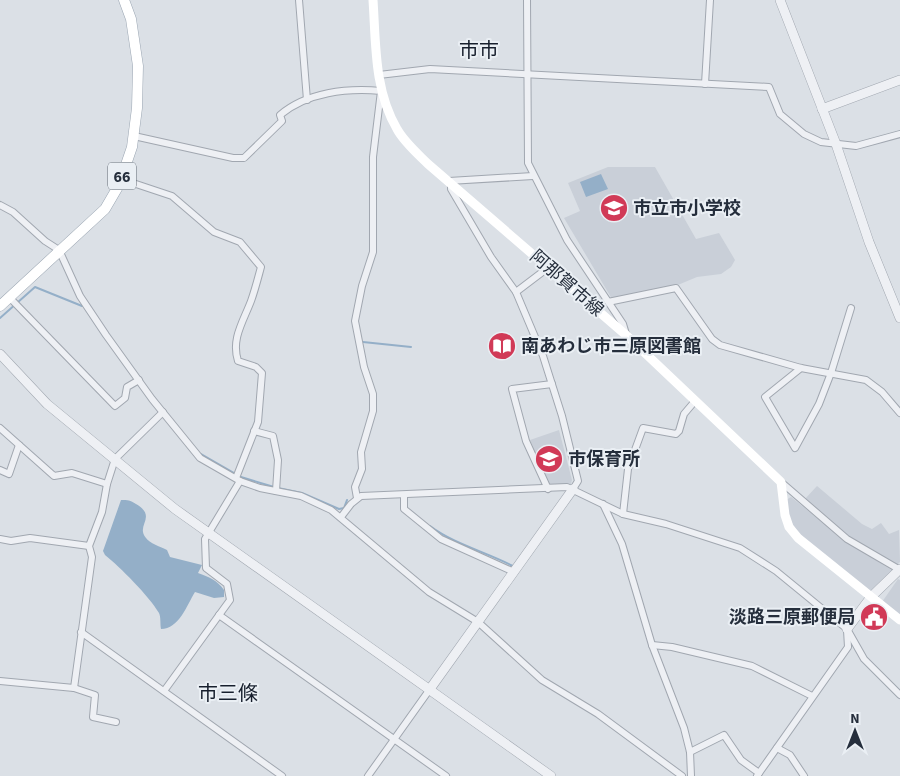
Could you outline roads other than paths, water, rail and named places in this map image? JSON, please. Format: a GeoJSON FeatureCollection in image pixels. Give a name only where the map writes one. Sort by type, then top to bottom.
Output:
{"type":"FeatureCollection","features":[{"type":"Feature","properties":{"kind":"main road","name":"66"},"geometry":{"type":"LineString","coordinates":[[0,306],[105,209],[121,179],[134,136],[138,66],[131,19],[124,0]]}},
{"type":"Feature","properties":{"kind":"main road","name":"阿那賀市線"},"geometry":{"type":"LineString","coordinates":[[373,0],[381,91],[397,130],[428,164],[626,335],[781,482]]}},
{"type":"Feature","properties":{"kind":"main road"},"geometry":{"type":"LineString","coordinates":[[781,482],[785,515],[789,527],[808,547],[900,620]]}},
{"type":"Feature","properties":{"kind":"street"},"geometry":{"type":"LineString","coordinates":[[299,0],[307,100]]}},
{"type":"Feature","properties":{"kind":"street"},"geometry":{"type":"LineString","coordinates":[[527,0],[526,153],[533,176],[567,240],[624,324],[626,335]]}},
{"type":"Feature","properties":{"kind":"street"},"geometry":{"type":"LineString","coordinates":[[705,84],[710,0]]}},
{"type":"Feature","properties":{"kind":"street"},"geometry":{"type":"LineString","coordinates":[[780,0],[836,144],[869,242],[900,318]]}},
{"type":"Feature","properties":{"kind":"street"},"geometry":{"type":"LineString","coordinates":[[379,75],[420,69],[769,87],[780,114],[804,134],[821,142],[856,146],[900,134]]}},
{"type":"Feature","properties":{"kind":"street"},"geometry":{"type":"LineString","coordinates":[[822,109],[900,80]]}},
{"type":"Feature","properties":{"kind":"street"},"geometry":{"type":"LineString","coordinates":[[134,136],[233,158],[244,158],[282,121],[280,114],[289,107],[345,90],[381,91],[373,157],[373,252],[362,286],[355,321],[364,367],[373,394],[373,411],[361,452],[362,470],[355,487],[358,498]]}},
{"type":"Feature","properties":{"kind":"street"},"geometry":{"type":"LineString","coordinates":[[368,776],[578,481],[543,356],[516,292],[491,257],[451,189],[450,182],[533,176]]}},
{"type":"Feature","properties":{"kind":"street"},"geometry":{"type":"LineString","coordinates":[[121,179],[172,196],[214,232],[240,242],[260,267],[254,295],[236,338],[234,350],[238,361],[256,367],[262,374],[258,422],[238,479],[206,539],[206,568],[227,584],[230,600],[164,691]]}},
{"type":"Feature","properties":{"kind":"street"},"geometry":{"type":"LineString","coordinates":[[0,205],[13,212],[45,241],[59,250],[83,300],[139,380],[200,458],[238,479],[319,503],[341,517],[429,592],[478,622],[542,680],[598,714],[682,776]]}},
{"type":"Feature","properties":{"kind":"street"},"geometry":{"type":"LineString","coordinates":[[516,292],[548,267]]}},
{"type":"Feature","properties":{"kind":"street"},"geometry":{"type":"LineString","coordinates":[[608,302],[676,288],[712,339],[720,345],[802,368],[866,380],[874,384],[900,413]]}},
{"type":"Feature","properties":{"kind":"street"},"geometry":{"type":"LineString","coordinates":[[9,297],[115,406],[125,398],[127,387],[139,380]]}},
{"type":"Feature","properties":{"kind":"street"},"geometry":{"type":"LineString","coordinates":[[802,368],[764,397],[795,448],[819,404],[831,373],[851,308]]}},
{"type":"Feature","properties":{"kind":"street"},"geometry":{"type":"LineString","coordinates":[[0,354],[47,404],[175,509],[551,776]]}},
{"type":"Feature","properties":{"kind":"street"},"geometry":{"type":"LineString","coordinates":[[548,489],[526,441],[512,388],[552,384]]}},
{"type":"Feature","properties":{"kind":"street"},"geometry":{"type":"LineString","coordinates":[[623,514],[628,469],[643,428],[676,434],[679,431],[684,414],[695,401]]}},
{"type":"Feature","properties":{"kind":"street"},"geometry":{"type":"LineString","coordinates":[[74,688],[92,557],[89,546],[102,512],[107,484],[115,459],[163,412]]}},
{"type":"Feature","properties":{"kind":"street"},"geometry":{"type":"LineString","coordinates":[[0,428],[54,476],[72,473],[107,484]]}},
{"type":"Feature","properties":{"kind":"street"},"geometry":{"type":"LineString","coordinates":[[254,431],[273,436],[278,460],[276,491]]}},
{"type":"Feature","properties":{"kind":"street"},"geometry":{"type":"LineString","coordinates":[[0,470],[9,474],[19,445]]}},
{"type":"Feature","properties":{"kind":"street"},"geometry":{"type":"LineString","coordinates":[[690,752],[724,735],[740,760],[758,774],[848,647],[847,629],[871,596],[900,570],[847,539],[781,482]]}},
{"type":"Feature","properties":{"kind":"street"},"geometry":{"type":"LineString","coordinates":[[341,517],[358,498],[573,489],[623,514],[666,524],[749,552],[808,596],[847,629],[864,659],[900,695]]}},
{"type":"Feature","properties":{"kind":"street"},"geometry":{"type":"LineString","coordinates":[[404,495],[404,509],[441,539],[514,572]]}},
{"type":"Feature","properties":{"kind":"street"},"geometry":{"type":"LineString","coordinates":[[603,504],[622,544],[652,645],[684,728],[690,752],[691,776]]}},
{"type":"Feature","properties":{"kind":"street"},"geometry":{"type":"LineString","coordinates":[[0,539],[11,541],[30,538],[89,546]]}},
{"type":"Feature","properties":{"kind":"street"},"geometry":{"type":"LineString","coordinates":[[219,615],[446,776]]}},
{"type":"Feature","properties":{"kind":"street"},"geometry":{"type":"LineString","coordinates":[[82,632],[282,776]]}},
{"type":"Feature","properties":{"kind":"street"},"geometry":{"type":"LineString","coordinates":[[652,645],[680,649],[752,666],[812,696]]}},
{"type":"Feature","properties":{"kind":"street"},"geometry":{"type":"LineString","coordinates":[[0,681],[74,688],[95,694],[93,717],[116,722]]}},
{"type":"Feature","properties":{"kind":"street"},"geometry":{"type":"LineString","coordinates":[[777,748],[790,755],[804,776]]}},
{"type":"Feature","properties":{"kind":"water"},"geometry":{"type":"Polygon","coordinates":[[[601,174],[608,189],[586,197],[580,182],[601,174]]]}},
{"type":"Feature","properties":{"kind":"water"},"geometry":{"type":"Polygon","coordinates":[[[121,500],[132,502],[145,513],[143,533],[148,540],[167,550],[170,557],[202,565],[198,573],[216,581],[224,590],[224,597],[214,598],[195,592],[178,621],[167,628],[161,629],[160,615],[154,606],[134,582],[103,551],[121,500]]]}},
{"type":"Feature","properties":{"kind":"waterway"},"geometry":{"type":"LineString","coordinates":[[0,318],[35,287],[82,306]]}},
{"type":"Feature","properties":{"kind":"waterway"},"geometry":{"type":"LineString","coordinates":[[363,342],[411,347]]}},
{"type":"Feature","properties":{"kind":"waterway"},"geometry":{"type":"LineString","coordinates":[[201,454],[241,477],[274,487]]}},
{"type":"Feature","properties":{"kind":"waterway"},"geometry":{"type":"LineString","coordinates":[[278,488],[302,493],[339,509],[344,508],[347,500]]}},
{"type":"Feature","properties":{"kind":"waterway"},"geometry":{"type":"LineString","coordinates":[[430,526],[449,538],[513,566]]}},
{"type":"Feature","properties":{"kind":"place","name":"市立市小学校"},"geometry":{"type":"Point","coordinates":[614,208]}},
{"type":"Feature","properties":{"kind":"place","name":"南あわじ市三原図書館"},"geometry":{"type":"Point","coordinates":[502,346]}},
{"type":"Feature","properties":{"kind":"place","name":"市保育所"},"geometry":{"type":"Point","coordinates":[549,459]}},
{"type":"Feature","properties":{"kind":"place","name":"淡路三原郵便局"},"geometry":{"type":"Point","coordinates":[874,617]}},
{"type":"Feature","properties":{"kind":"district","name":"市市"},"geometry":{"type":"Point","coordinates":[479,50]}},
{"type":"Feature","properties":{"kind":"district","name":"市三條"},"geometry":{"type":"Point","coordinates":[228,693]}}]}
